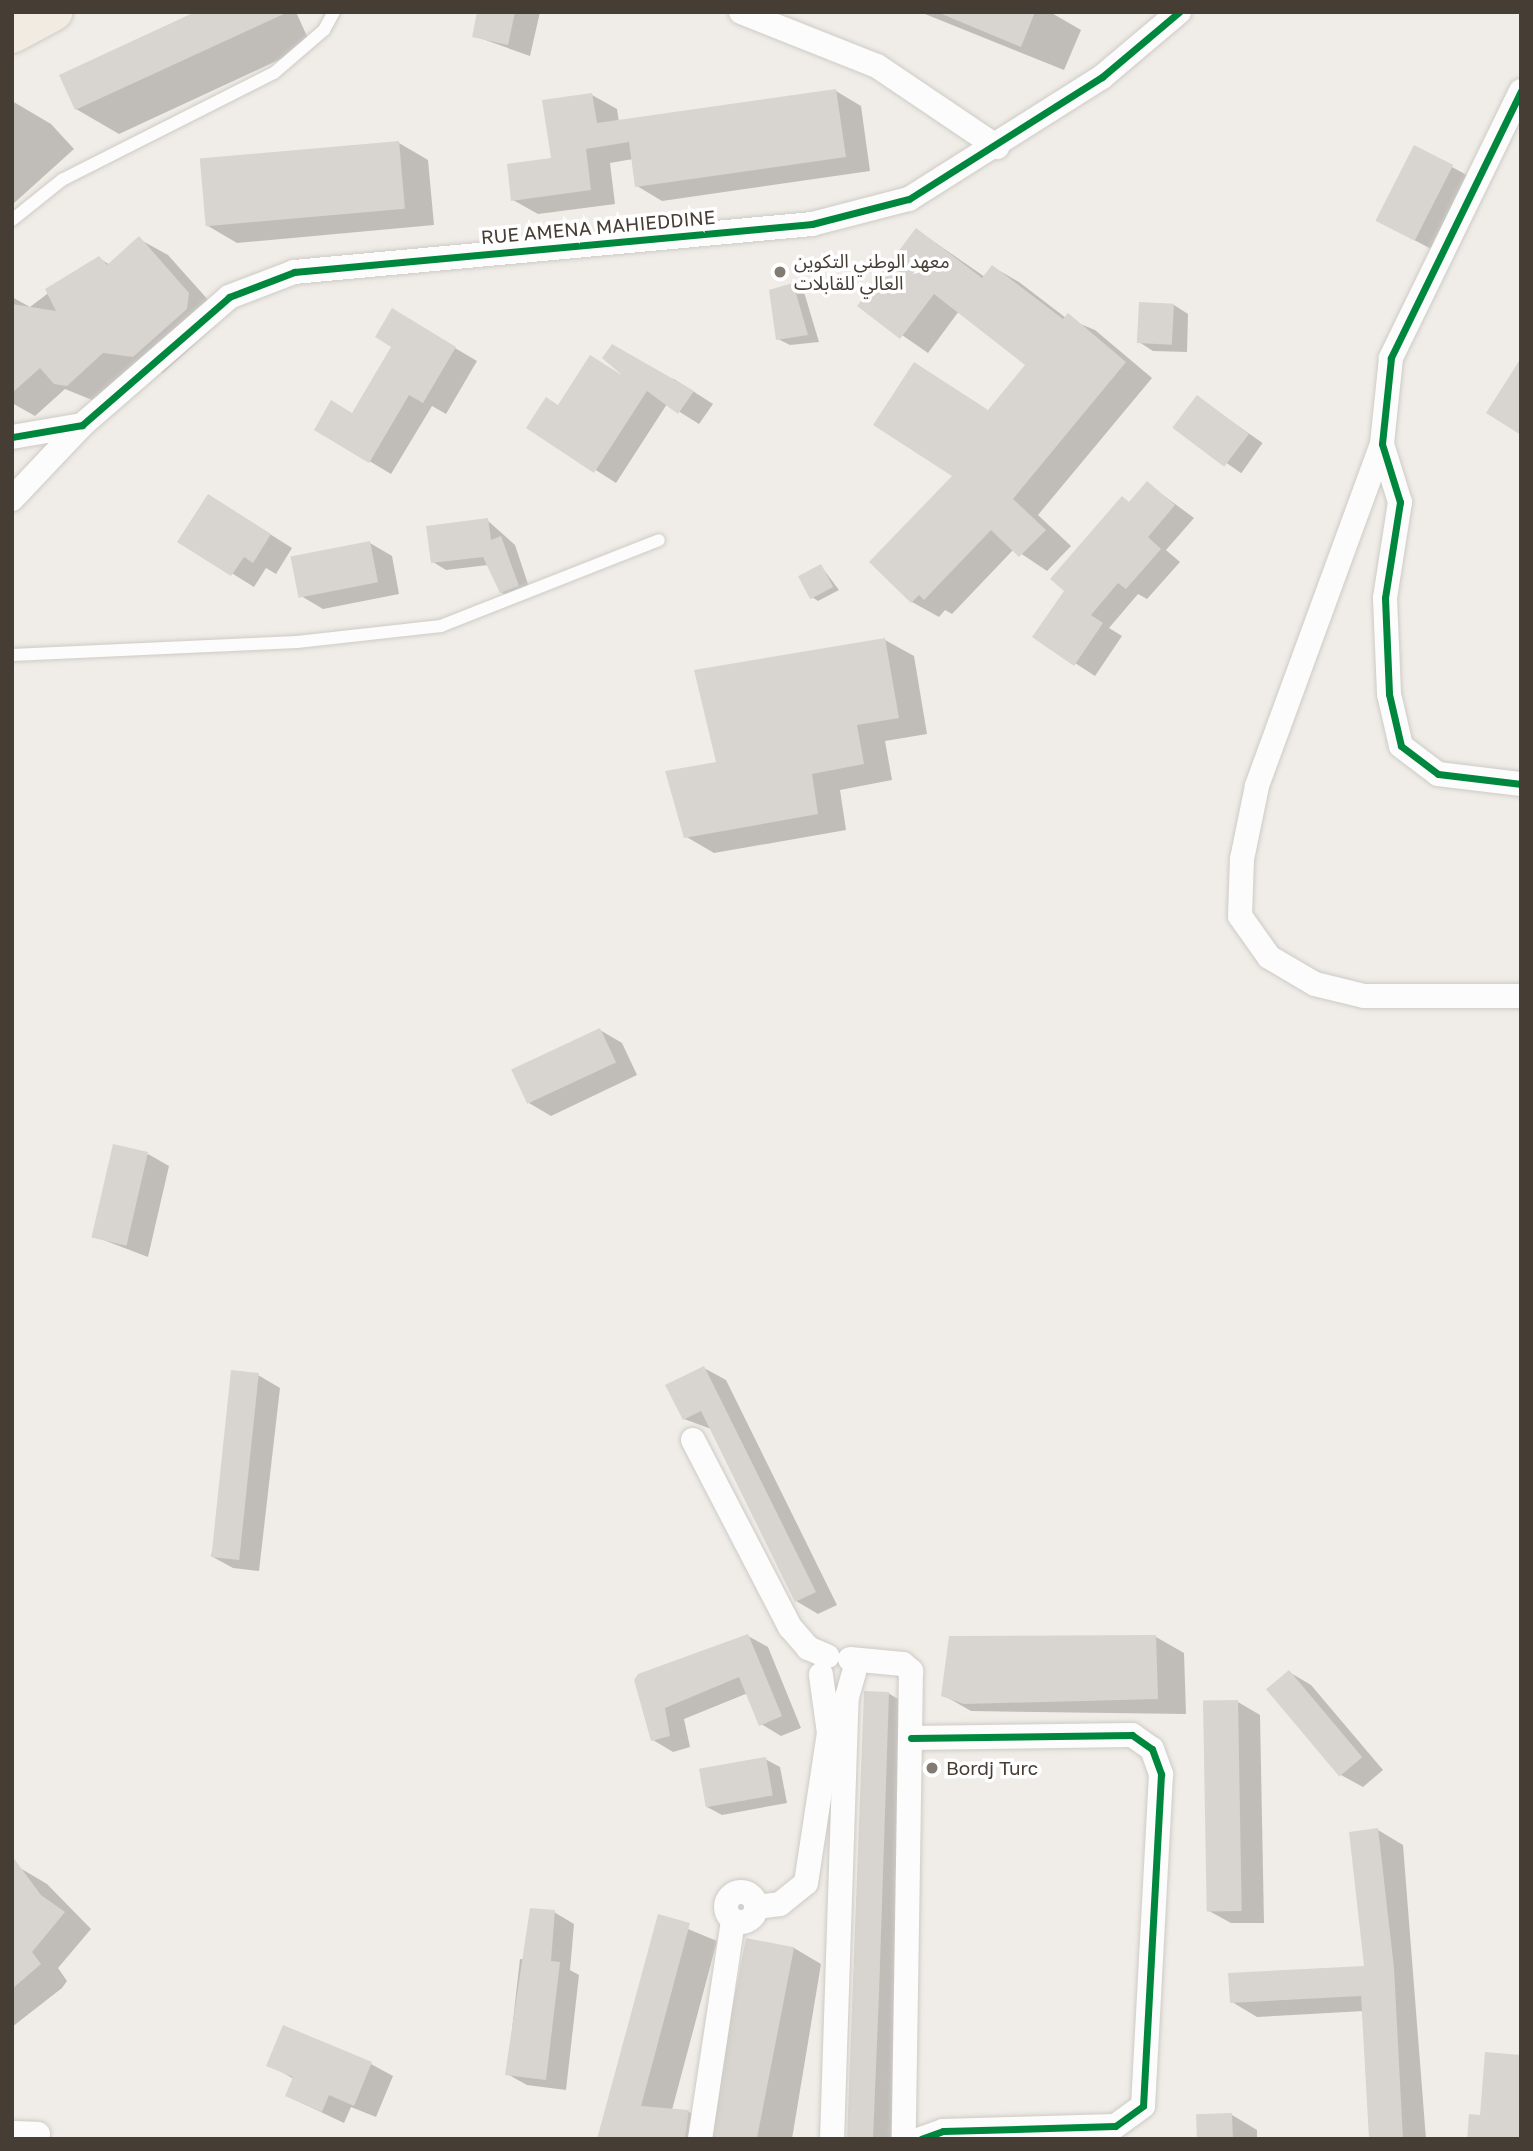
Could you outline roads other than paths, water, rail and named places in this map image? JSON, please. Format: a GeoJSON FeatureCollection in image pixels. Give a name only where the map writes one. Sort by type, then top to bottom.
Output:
{"type":"FeatureCollection","features":[{"type":"Feature","properties":{"kind":"main road"},"geometry":{"type":"LineString","coordinates":[[12,34],[53,12]]}},
{"type":"Feature","properties":{"kind":"street"},"geometry":{"type":"LineString","coordinates":[[741,12],[877,66],[997,147]]}},
{"type":"Feature","properties":{"kind":"street","name":"RUE AMENA MAHIEDDINE"},"geometry":{"type":"LineString","coordinates":[[12,499],[82,425],[229,298],[294,272],[812,224],[909,199],[997,147],[1101,77],[1179,12]]}},
{"type":"Feature","properties":{"kind":"street"},"geometry":{"type":"LineString","coordinates":[[1521,91],[1391,358],[1382,444],[1257,786],[1242,859],[1240,916],[1269,957],[1315,984],[1364,996],[1521,996]]}},
{"type":"Feature","properties":{"kind":"street"},"geometry":{"type":"LineString","coordinates":[[12,437],[82,425]]}},
{"type":"Feature","properties":{"kind":"street"},"geometry":{"type":"LineString","coordinates":[[1382,444],[1400,502],[1385,598],[1389,694],[1401,746],[1438,774],[1521,784]]}},
{"type":"Feature","properties":{"kind":"street"},"geometry":{"type":"LineString","coordinates":[[692,1440],[797,1639],[838,1666],[903,1664],[911,1671],[904,2139]]}},
{"type":"Feature","properties":{"kind":"street"},"geometry":{"type":"LineString","coordinates":[[700,2139],[733,1921],[747,1922],[756,1907],[780,1904],[806,1883],[838,1666]]}},
{"type":"Feature","properties":{"kind":"street"},"geometry":{"type":"LineString","coordinates":[[832,2139],[846,1697],[838,1666]]}},
{"type":"Feature","properties":{"kind":"street"},"geometry":{"type":"LineString","coordinates":[[911,1738],[1132,1735],[1152,1749],[1161,1774],[1143,2106],[1115,2126],[943,2131],[921,2139]]}},
{"type":"Feature","properties":{"kind":"street"},"geometry":{"type":"LineString","coordinates":[[12,2133],[38,2134]]}},
{"type":"Feature","properties":{"kind":"lane"},"geometry":{"type":"LineString","coordinates":[[12,220],[62,180],[274,73],[324,30],[334,12]]}},
{"type":"Feature","properties":{"kind":"lane"},"geometry":{"type":"LineString","coordinates":[[12,655],[297,642],[441,626],[659,540]]}},
{"type":"Feature","properties":{"kind":"place","name":"معهد الوطني التكوين العالي للقابلات"},"geometry":{"type":"Point","coordinates":[780,272]}},
{"type":"Feature","properties":{"kind":"place","name":"Bordj Turc"},"geometry":{"type":"Point","coordinates":[932,1768]}}]}
